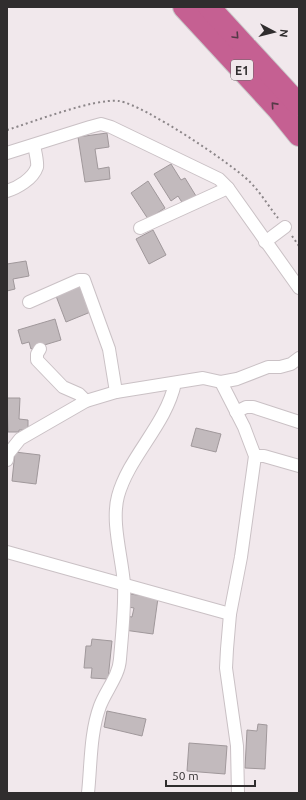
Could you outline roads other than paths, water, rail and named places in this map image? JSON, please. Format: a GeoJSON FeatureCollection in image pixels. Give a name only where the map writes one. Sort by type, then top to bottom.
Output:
{"type":"FeatureCollection","features":[{"type":"Feature","properties":{"kind":"highway","name":"E1"},"geometry":{"type":"LineString","coordinates":[[184,7],[278,109],[299,135]]}},
{"type":"Feature","properties":{"kind":"highway","name":"E1"},"geometry":{"type":"LineString","coordinates":[[209,7],[299,105]]}},
{"type":"Feature","properties":{"kind":"street"},"geometry":{"type":"LineString","coordinates":[[7,154],[101,124],[111,127],[219,180],[228,188],[299,288]]}},
{"type":"Feature","properties":{"kind":"street"},"geometry":{"type":"LineString","coordinates":[[7,191],[15,189],[32,176],[35,171],[37,167],[34,145]]}},
{"type":"Feature","properties":{"kind":"street"},"geometry":{"type":"LineString","coordinates":[[140,228],[228,188]]}},
{"type":"Feature","properties":{"kind":"street"},"geometry":{"type":"LineString","coordinates":[[265,242],[284,227]]}},
{"type":"Feature","properties":{"kind":"street"},"geometry":{"type":"LineString","coordinates":[[29,302],[79,280],[84,280],[109,349],[116,392]]}},
{"type":"Feature","properties":{"kind":"street"},"geometry":{"type":"LineString","coordinates":[[40,349],[37,354],[37,360],[62,387],[79,394],[86,402]]}},
{"type":"Feature","properties":{"kind":"street"},"geometry":{"type":"LineString","coordinates":[[7,456],[20,439],[86,402],[116,392],[203,378],[221,382],[237,379],[268,367],[280,367],[290,364],[299,358]]}},
{"type":"Feature","properties":{"kind":"street"},"geometry":{"type":"LineString","coordinates":[[221,382],[251,442],[255,456],[241,557],[230,614],[226,668],[237,746],[238,793]]}},
{"type":"Feature","properties":{"kind":"street"},"geometry":{"type":"LineString","coordinates":[[88,793],[94,728],[100,706],[115,677],[120,662],[124,584],[117,521],[118,497],[124,481],[170,400],[175,383]]}},
{"type":"Feature","properties":{"kind":"street"},"geometry":{"type":"LineString","coordinates":[[236,412],[246,407],[253,407],[299,422]]}},
{"type":"Feature","properties":{"kind":"street"},"geometry":{"type":"LineString","coordinates":[[255,456],[264,456],[299,466]]}},
{"type":"Feature","properties":{"kind":"street"},"geometry":{"type":"LineString","coordinates":[[7,552],[230,614]]}}]}
